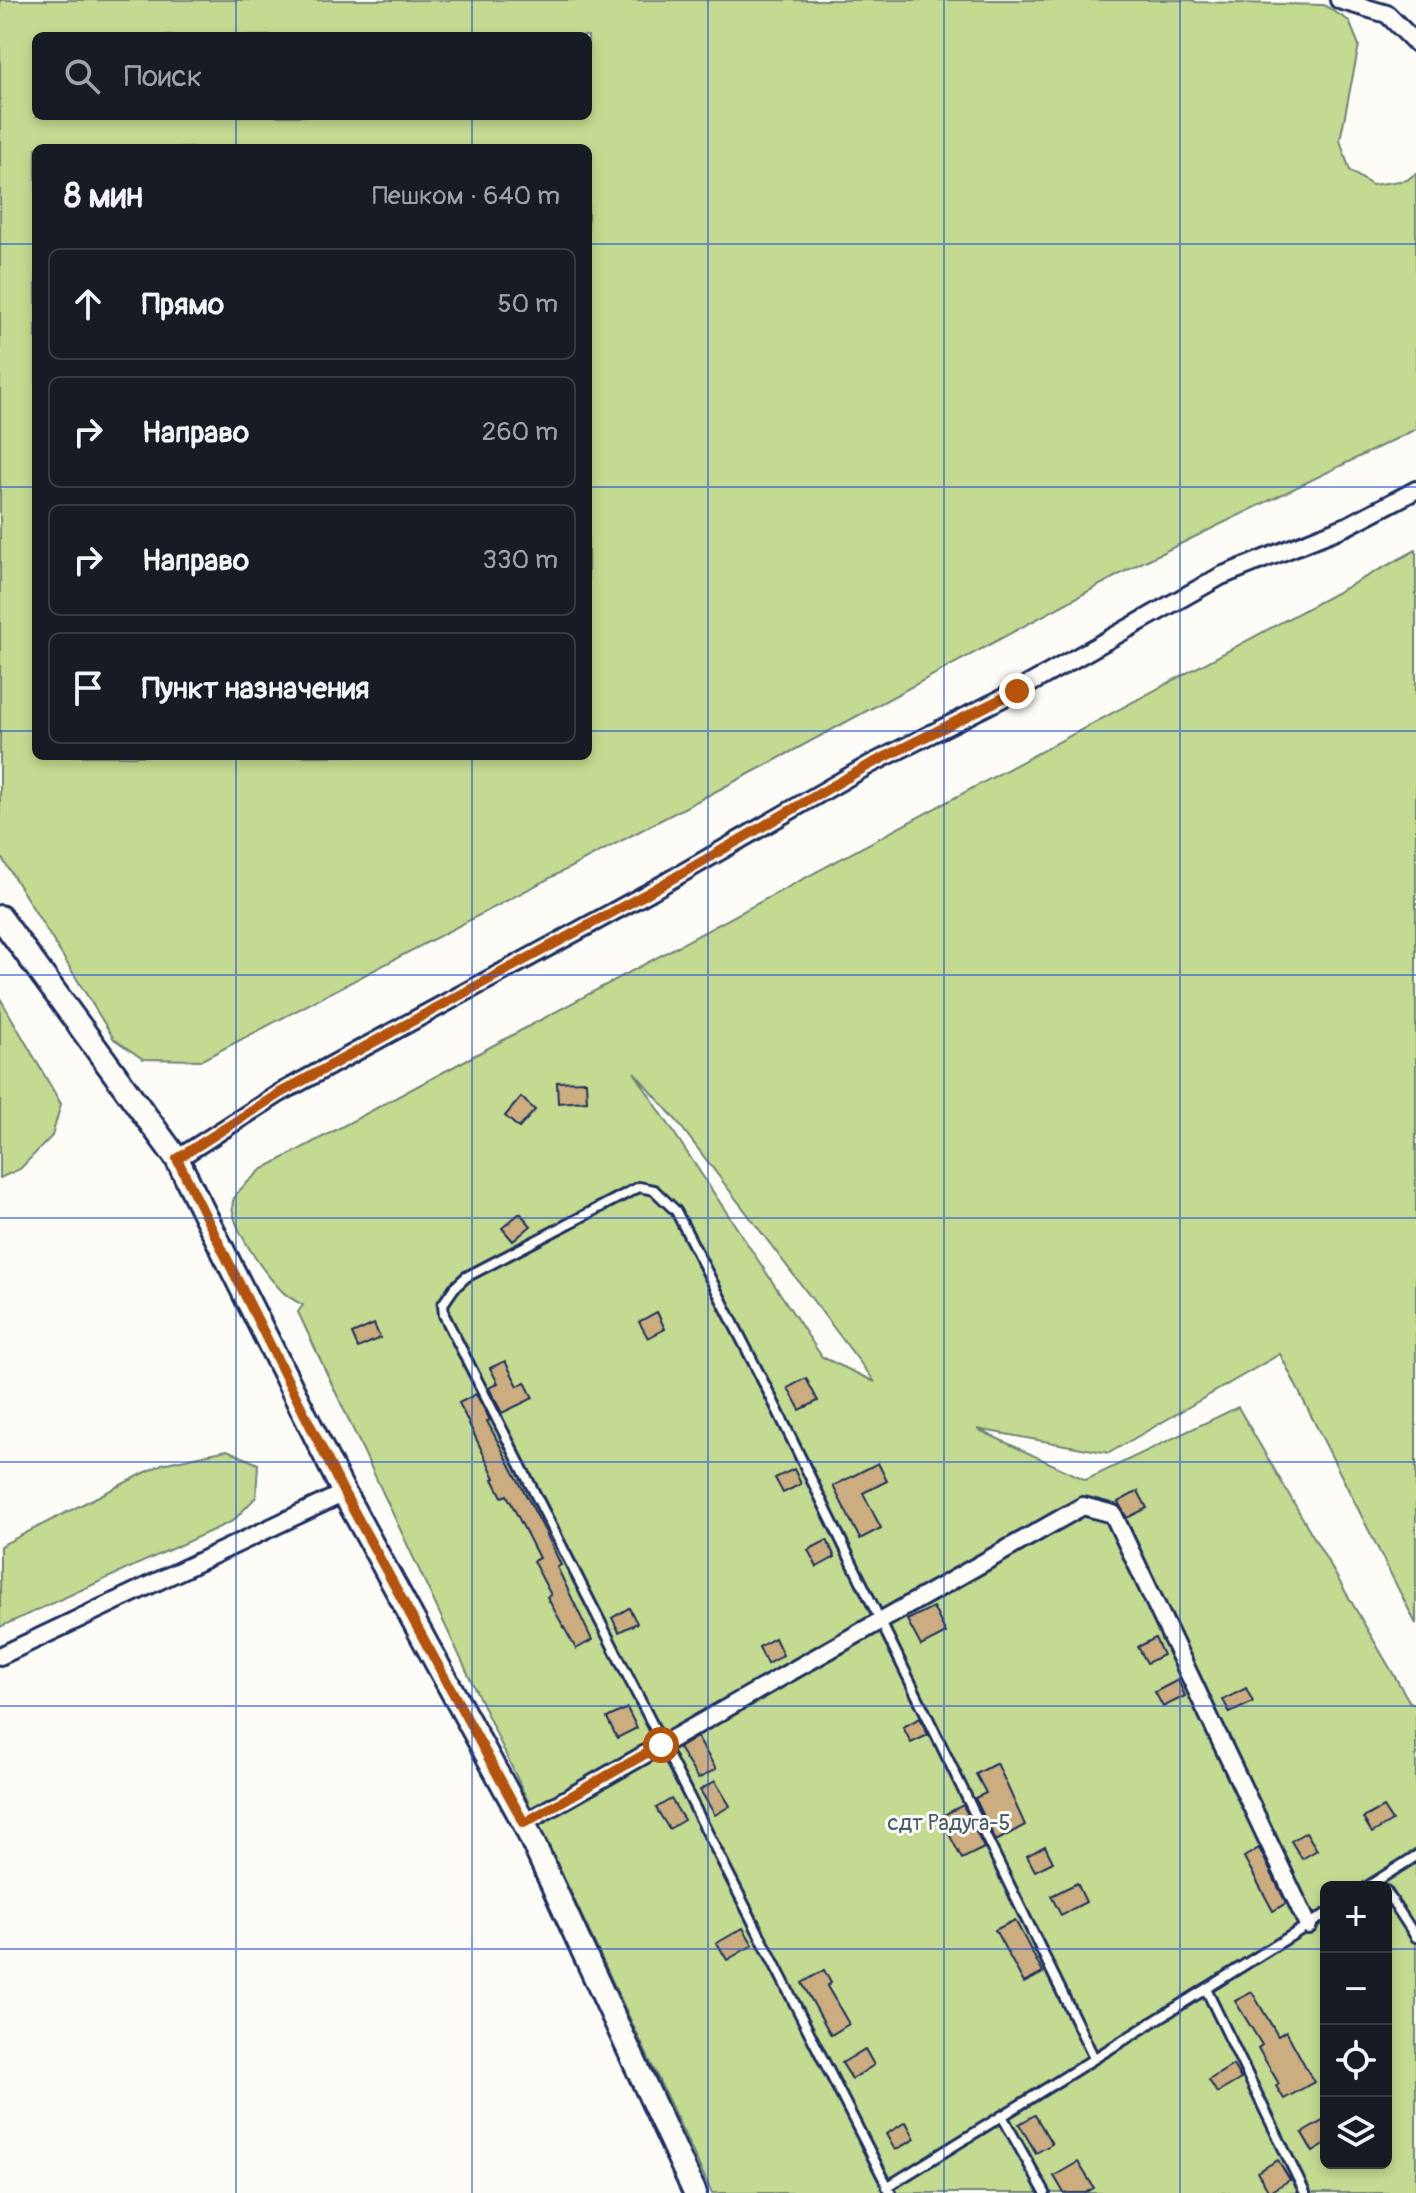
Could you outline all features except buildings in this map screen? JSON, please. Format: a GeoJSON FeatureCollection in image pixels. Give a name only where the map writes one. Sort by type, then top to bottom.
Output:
{"type":"FeatureCollection","features":[{"type":"Feature","properties":{"kind":"street"},"geometry":{"type":"LineString","coordinates":[[1339,0],[1387,14],[1416,43]]}},
{"type":"Feature","properties":{"kind":"street"},"geometry":{"type":"LineString","coordinates":[[177,1159],[280,1093],[646,894],[869,765],[1017,691],[1221,576],[1347,526],[1416,490]]}},
{"type":"Feature","properties":{"kind":"street"},"geometry":{"type":"LineString","coordinates":[[0,917],[177,1159],[344,1493],[524,1823],[695,2193]]}},
{"type":"Feature","properties":{"kind":"street"},"geometry":{"type":"LineString","coordinates":[[0,1656],[344,1493]]}},
{"type":"Feature","properties":{"kind":"street"},"geometry":{"type":"LineString","coordinates":[[524,1823],[1083,1506],[1113,1514],[1308,1925]]}},
{"type":"Feature","properties":{"kind":"lane"},"geometry":{"type":"LineString","coordinates":[[1094,2058],[771,1397],[676,1211],[654,1190],[639,1187],[466,1277],[443,1304],[444,1315],[889,2190],[1320,1918]]}},
{"type":"Feature","properties":{"kind":"lane"},"geometry":{"type":"LineString","coordinates":[[1388,1881],[1416,1856]]}},
{"type":"Feature","properties":{"kind":"lane"},"geometry":{"type":"LineString","coordinates":[[1392,1900],[1416,1937]]}},
{"type":"Feature","properties":{"kind":"lane"},"geometry":{"type":"LineString","coordinates":[[1206,1989],[1305,2193]]}},
{"type":"Feature","properties":{"kind":"lane"},"geometry":{"type":"LineString","coordinates":[[1002,2116],[1045,2193]]}},
{"type":"Feature","properties":{"kind":"green space"},"geometry":{"type":"Polygon","coordinates":[[[0,0],[1192,0],[1324,5],[1349,21],[1359,45],[1340,140],[1350,171],[1372,185],[1407,180],[1416,173],[1416,429],[1137,565],[772,762],[202,1060],[143,1059],[114,1039],[0,855],[0,0]]]}},
{"type":"Feature","properties":{"kind":"green space","name":"сдт Радуга-5"},"geometry":{"type":"Polygon","coordinates":[[[1416,550],[1416,1624],[1280,1354],[1109,1453],[977,1429],[1086,1480],[1238,1407],[1409,1701],[1416,1706],[1416,2193],[712,2193],[298,1312],[303,1305],[286,1295],[275,1283],[241,1233],[233,1208],[234,1198],[261,1170],[1416,550]],[[634,1072],[822,1357],[875,1382],[676,1120],[634,1072]]]}},
{"type":"Feature","properties":{"kind":"green space"},"geometry":{"type":"Polygon","coordinates":[[[0,998],[61,1104],[52,1136],[20,1169],[0,1178],[0,998]]]}},
{"type":"Feature","properties":{"kind":"green space"},"geometry":{"type":"Polygon","coordinates":[[[227,1450],[258,1464],[256,1497],[233,1521],[0,1627],[0,1546],[162,1464],[227,1450]]]}},
{"type":"Feature","properties":{"kind":"route"},"geometry":{"type":"LineString","coordinates":[[661,1745],[524,1823],[344,1493],[177,1159],[280,1093],[646,894],[869,765],[1017,691]]}}]}
